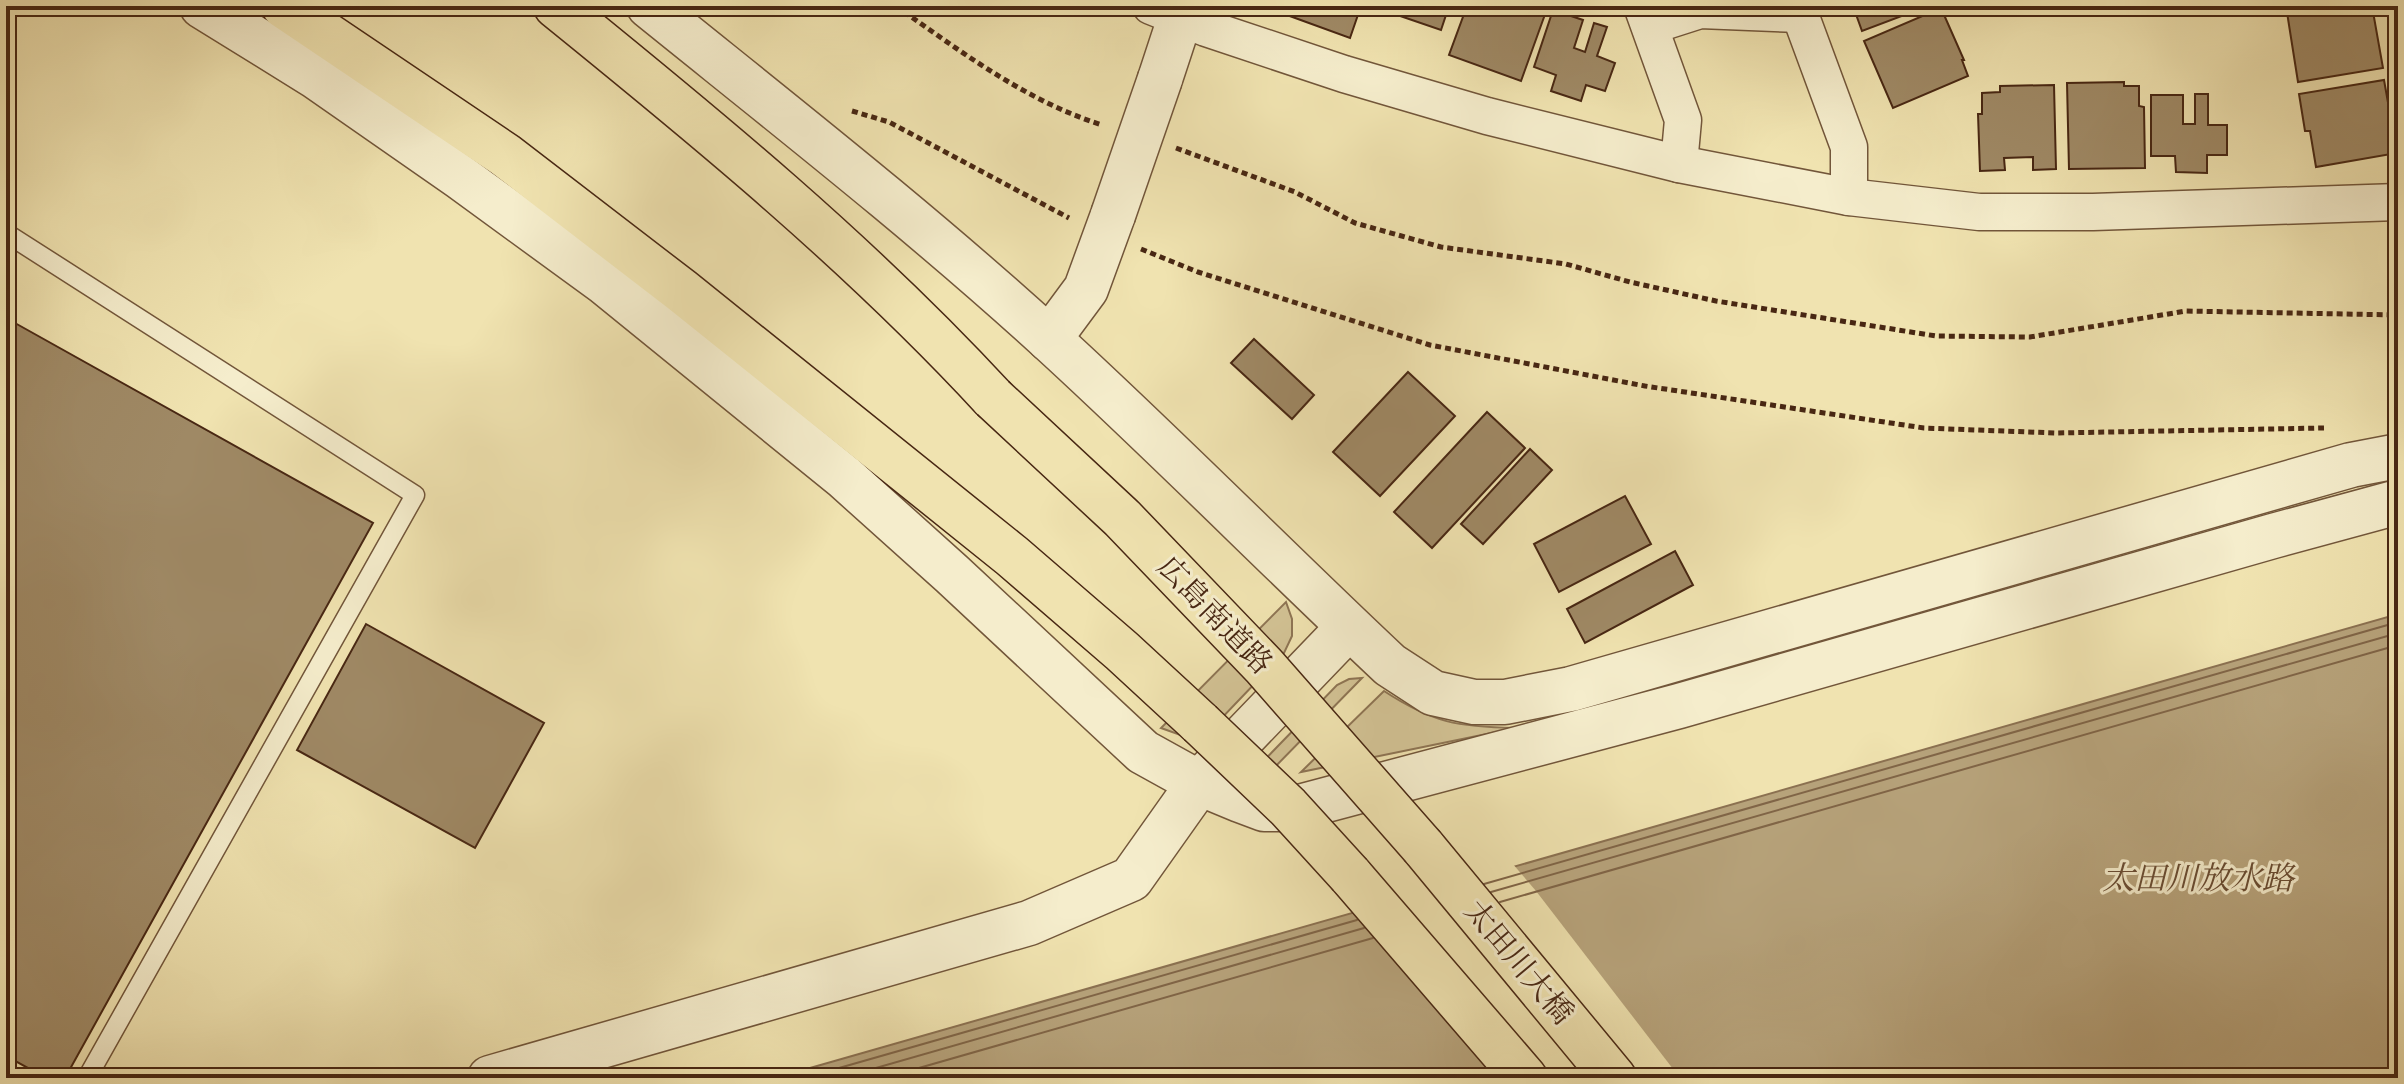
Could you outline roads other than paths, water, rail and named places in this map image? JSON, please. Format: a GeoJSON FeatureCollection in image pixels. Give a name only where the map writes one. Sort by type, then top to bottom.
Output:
{"type":"FeatureCollection","features":[{"type":"Feature","properties":{"kind":"highway"},"geometry":{"type":"LineString","coordinates":[[284,6],[505,155],[682,291],[1012,556],[1122,651],[1288,807],[1525,1078]]}},
{"type":"Feature","properties":{"kind":"highway","name":"広島南道路"},"geometry":{"type":"LineString","coordinates":[[556,6],[765,178],[943,344],[993,398],[1122,518],[1242,643],[1423,847]]}},
{"type":"Feature","properties":{"kind":"highway","name":"太田川大橋"},"geometry":{"type":"LineString","coordinates":[[1423,847],[1614,1078]]}},
{"type":"Feature","properties":{"kind":"street"},"geometry":{"type":"LineString","coordinates":[[202,6],[315,76],[604,282],[844,477],[1143,752],[1199,783],[1264,809],[1292,809],[1679,706],[2398,502]]}},
{"type":"Feature","properties":{"kind":"street"},"geometry":{"type":"LineString","coordinates":[[649,6],[813,138],[1049,339],[1390,665],[1433,693],[1474,702],[1505,702],[1571,689],[2351,465],[2398,456]]}},
{"type":"Feature","properties":{"kind":"street"},"geometry":{"type":"LineString","coordinates":[[1049,339],[1086,289],[1160,79],[1172,10],[1344,74],[1487,116],[1679,164],[1849,197],[1979,212],[2093,212],[2398,202]]}},
{"type":"Feature","properties":{"kind":"street"},"geometry":{"type":"LineString","coordinates":[[1679,164],[1683,120],[1646,16],[1700,10],[1798,10],[1849,147],[1849,197]]}},
{"type":"Feature","properties":{"kind":"street"},"geometry":{"type":"LineString","coordinates":[[490,1078],[1029,923],[1131,879],[1199,783],[1349,627]]}},
{"type":"Feature","properties":{"kind":"lane"},"geometry":{"type":"LineString","coordinates":[[6,233],[415,495],[87,1078]]}},
{"type":"Feature","properties":{"kind":"water","name":"太田川放水路"},"geometry":{"type":"Polygon","coordinates":[[[2398,614],[2398,1078],[775,1078],[2398,614]]]}}]}
